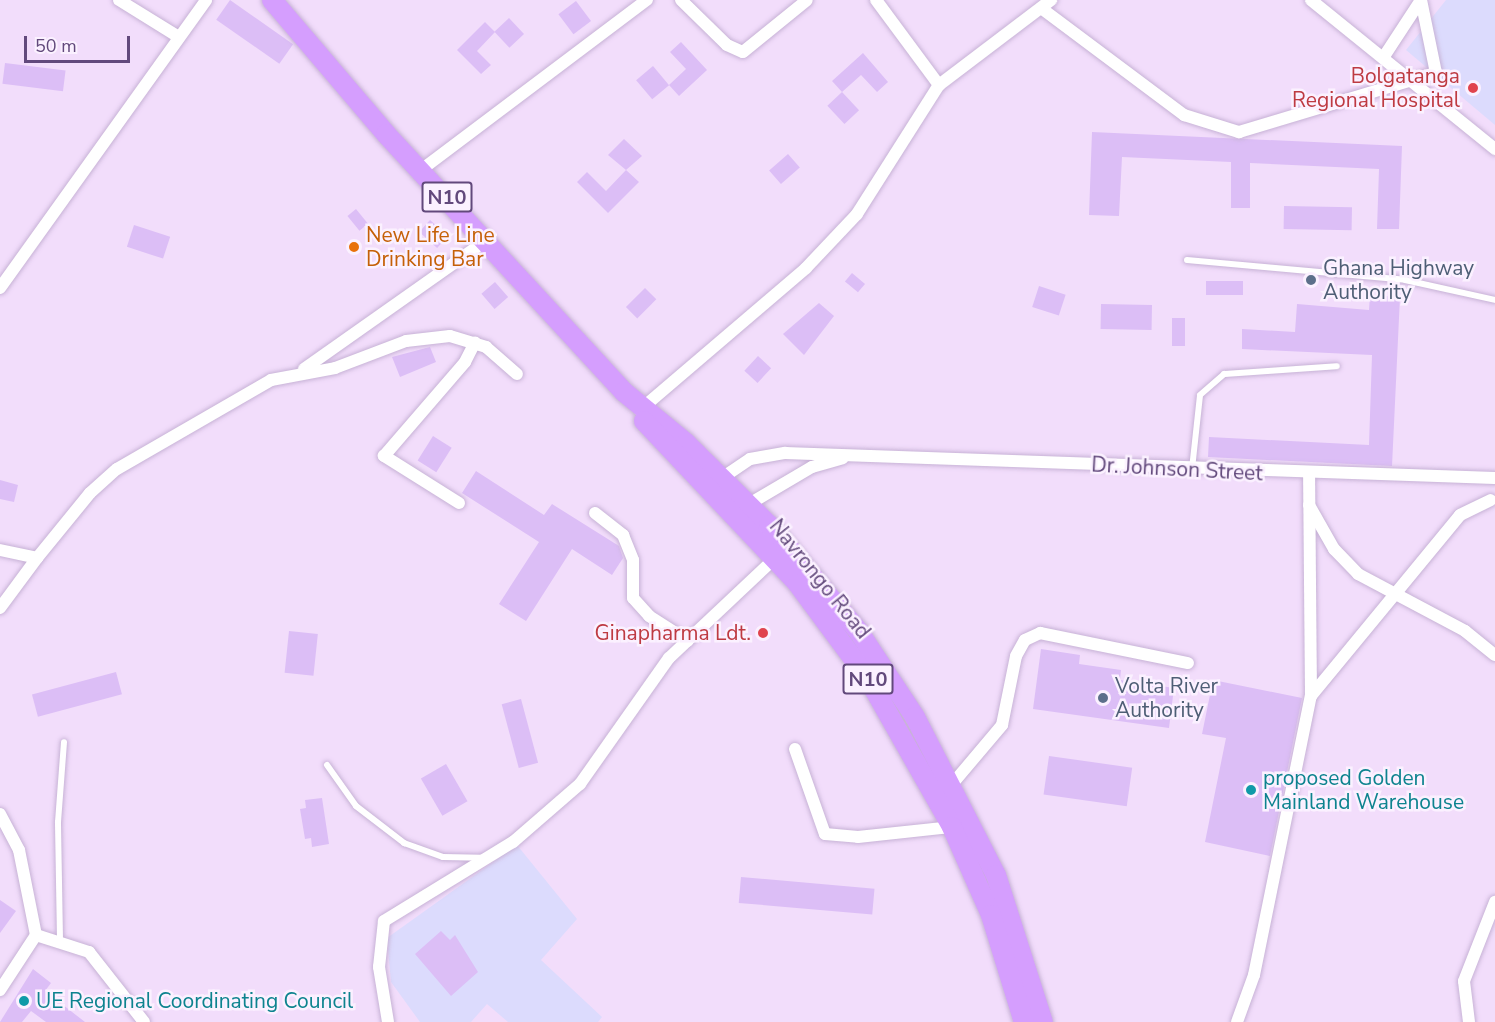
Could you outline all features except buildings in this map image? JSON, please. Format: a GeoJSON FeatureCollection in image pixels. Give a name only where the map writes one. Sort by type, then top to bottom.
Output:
{"type":"FeatureCollection","features":[{"type":"Feature","properties":{"kind":"highway","name":"N10"},"geometry":{"type":"LineString","coordinates":[[272,0],[421,170],[487,240]]}},
{"type":"Feature","properties":{"kind":"highway","name":"Navrongo Road"},"geometry":{"type":"LineString","coordinates":[[487,240],[624,392],[742,509],[859,632],[952,783],[996,875],[1043,1022]]}},
{"type":"Feature","properties":{"kind":"highway","name":"Navrongo Road"},"geometry":{"type":"LineString","coordinates":[[742,509],[775,558],[869,680],[938,799],[991,915],[1024,1022]]}},
{"type":"Feature","properties":{"kind":"street"},"geometry":{"type":"LineString","coordinates":[[119,0],[179,37]]}},
{"type":"Feature","properties":{"kind":"street"},"geometry":{"type":"LineString","coordinates":[[0,288],[206,0]]}},
{"type":"Feature","properties":{"kind":"street"},"geometry":{"type":"LineString","coordinates":[[421,170],[647,0]]}},
{"type":"Feature","properties":{"kind":"street"},"geometry":{"type":"LineString","coordinates":[[681,0],[727,45],[743,52],[807,0]]}},
{"type":"Feature","properties":{"kind":"street"},"geometry":{"type":"LineString","coordinates":[[1311,0],[1495,149]]}},
{"type":"Feature","properties":{"kind":"street"},"geometry":{"type":"LineString","coordinates":[[1383,58],[1421,0]]}},
{"type":"Feature","properties":{"kind":"street"},"geometry":{"type":"LineString","coordinates":[[641,409],[806,268],[857,214],[939,86],[1046,4],[1184,115],[1228,131],[1239,132],[1408,78],[1428,78],[1438,63],[1421,0]]}},
{"type":"Feature","properties":{"kind":"street"},"geometry":{"type":"LineString","coordinates":[[883,3],[939,86]]}},
{"type":"Feature","properties":{"kind":"street"},"geometry":{"type":"LineString","coordinates":[[303,370],[487,240]]}},
{"type":"Feature","properties":{"kind":"street"},"geometry":{"type":"LineString","coordinates":[[0,608],[90,493],[117,469],[271,380],[303,370],[335,368],[406,341],[450,336],[475,342],[517,374]]}},
{"type":"Feature","properties":{"kind":"street"},"geometry":{"type":"LineString","coordinates":[[459,503],[384,456],[465,362],[475,342]]}},
{"type":"Feature","properties":{"kind":"street","name":"Dr. Johnson Street"},"geometry":{"type":"LineString","coordinates":[[742,509],[800,473],[859,454]]}},
{"type":"Feature","properties":{"kind":"street","name":"Dr. Johnson Street"},"geometry":{"type":"LineString","coordinates":[[715,482],[766,455],[859,454],[1309,475],[1490,478]]}},
{"type":"Feature","properties":{"kind":"street"},"geometry":{"type":"LineString","coordinates":[[1237,1022],[1254,975],[1311,696],[1309,475]]}},
{"type":"Feature","properties":{"kind":"street"},"geometry":{"type":"LineString","coordinates":[[1311,696],[1397,597],[1460,515],[1493,502],[1490,478]]}},
{"type":"Feature","properties":{"kind":"street"},"geometry":{"type":"LineString","coordinates":[[1309,504],[1342,558],[1358,574],[1465,632],[1495,656]]}},
{"type":"Feature","properties":{"kind":"street"},"geometry":{"type":"LineString","coordinates":[[595,513],[623,535],[633,560],[633,598],[649,616],[688,641]]}},
{"type":"Feature","properties":{"kind":"street"},"geometry":{"type":"LineString","coordinates":[[0,550],[37,558]]}},
{"type":"Feature","properties":{"kind":"street"},"geometry":{"type":"LineString","coordinates":[[388,1022],[379,967],[384,921],[513,842],[580,784],[669,658],[775,558]]}},
{"type":"Feature","properties":{"kind":"street"},"geometry":{"type":"LineString","coordinates":[[938,799],[1002,724],[1016,656],[1025,640],[1040,633],[1188,663]]}},
{"type":"Feature","properties":{"kind":"street"},"geometry":{"type":"LineString","coordinates":[[795,749],[825,834],[868,836],[952,827]]}},
{"type":"Feature","properties":{"kind":"street"},"geometry":{"type":"LineString","coordinates":[[0,814],[19,850],[36,934],[0,990]]}},
{"type":"Feature","properties":{"kind":"street"},"geometry":{"type":"LineString","coordinates":[[1469,1022],[1464,981],[1495,902]]}},
{"type":"Feature","properties":{"kind":"street"},"geometry":{"type":"LineString","coordinates":[[36,934],[60,939],[89,952],[144,1022]]}},
{"type":"Feature","properties":{"kind":"lane"},"geometry":{"type":"LineString","coordinates":[[1187,260],[1405,280],[1495,300]]}},
{"type":"Feature","properties":{"kind":"lane"},"geometry":{"type":"LineString","coordinates":[[1192,469],[1200,395],[1224,374],[1337,366]]}},
{"type":"Feature","properties":{"kind":"lane"},"geometry":{"type":"LineString","coordinates":[[60,939],[58,822],[64,742]]}},
{"type":"Feature","properties":{"kind":"lane"},"geometry":{"type":"LineString","coordinates":[[327,765],[356,806],[404,843],[443,857],[485,858]]}},
{"type":"Feature","properties":{"kind":"shaded area"},"geometry":{"type":"Polygon","coordinates":[[[0,0],[1495,0],[1495,1022],[0,1022],[0,0]]]}},
{"type":"Feature","properties":{"kind":"shaded area","name":"Bolgatanga Regional Hospital"},"geometry":{"type":"Polygon","coordinates":[[[1446,0],[1495,0],[1495,125],[1406,50],[1446,0]]]}},
{"type":"Feature","properties":{"kind":"shaded area"},"geometry":{"type":"Polygon","coordinates":[[[517,845],[577,919],[541,960],[602,1017],[598,1022],[508,1022],[487,1004],[471,1022],[420,1022],[391,982],[387,938],[517,845]]]}},
{"type":"Feature","properties":{"kind":"place","name":"Bolgatanga Regional Hospital"},"geometry":{"type":"Point","coordinates":[1473,88]}},
{"type":"Feature","properties":{"kind":"place","name":"New Life Line Drinking Bar"},"geometry":{"type":"Point","coordinates":[354,247]}},
{"type":"Feature","properties":{"kind":"place","name":"Ghana Highway Authority"},"geometry":{"type":"Point","coordinates":[1311,280]}},
{"type":"Feature","properties":{"kind":"place","name":"Ginapharma Ldt."},"geometry":{"type":"Point","coordinates":[763,633]}},
{"type":"Feature","properties":{"kind":"place","name":"Volta River Authority"},"geometry":{"type":"Point","coordinates":[1103,698]}},
{"type":"Feature","properties":{"kind":"place","name":"proposed Golden Mainland Warehouse"},"geometry":{"type":"Point","coordinates":[1251,790]}},
{"type":"Feature","properties":{"kind":"place","name":"UE Regional Coordinating Council"},"geometry":{"type":"Point","coordinates":[24,1001]}}]}
